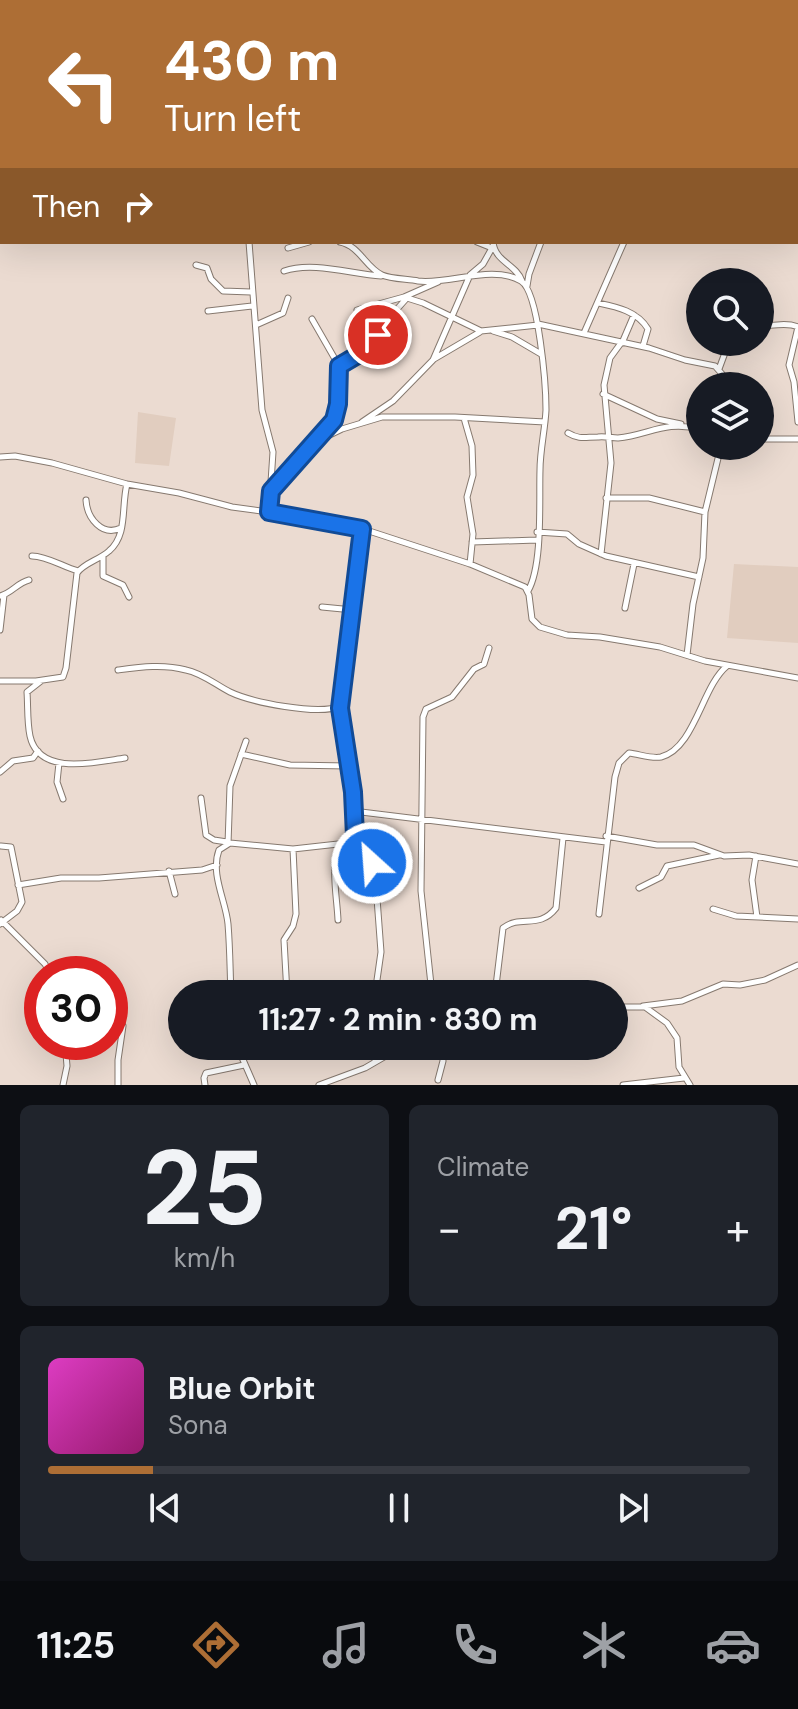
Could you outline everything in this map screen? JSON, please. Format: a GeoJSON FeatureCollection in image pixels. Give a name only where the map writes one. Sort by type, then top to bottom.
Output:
{"type":"FeatureCollection","features":[{"type":"Feature","properties":{"kind":"street"},"geometry":{"type":"LineString","coordinates":[[249,244],[262,410],[273,452],[269,512]]}},
{"type":"Feature","properties":{"kind":"street"},"geometry":{"type":"LineString","coordinates":[[288,248],[302,244]]}},
{"type":"Feature","properties":{"kind":"street"},"geometry":{"type":"LineString","coordinates":[[348,244],[384,276]]}},
{"type":"Feature","properties":{"kind":"street"},"geometry":{"type":"LineString","coordinates":[[525,285],[540,244]]}},
{"type":"Feature","properties":{"kind":"street"},"geometry":{"type":"LineString","coordinates":[[584,333],[623,244]]}},
{"type":"Feature","properties":{"kind":"street"},"geometry":{"type":"LineString","coordinates":[[433,360],[470,275],[483,264],[493,246],[502,261],[519,272],[525,285],[538,325],[542,354],[545,422],[535,568],[528,591],[532,619],[540,627],[567,635],[660,647],[727,666],[798,678]]}},
{"type":"Feature","properties":{"kind":"street"},"geometry":{"type":"LineString","coordinates":[[196,265],[207,268],[211,279],[223,291],[251,292]]}},
{"type":"Feature","properties":{"kind":"street"},"geometry":{"type":"LineString","coordinates":[[284,271],[331,268],[347,273],[439,281]]}},
{"type":"Feature","properties":{"kind":"street"},"geometry":{"type":"LineString","coordinates":[[357,310],[405,298],[439,281],[470,275],[510,277],[525,285]]}},
{"type":"Feature","properties":{"kind":"street"},"geometry":{"type":"LineString","coordinates":[[256,325],[283,313],[288,298]]}},
{"type":"Feature","properties":{"kind":"street"},"geometry":{"type":"LineString","coordinates":[[405,298],[423,303],[481,331],[538,325],[643,346],[719,369]]}},
{"type":"Feature","properties":{"kind":"street"},"geometry":{"type":"LineString","coordinates":[[339,366],[370,347],[405,298]]}},
{"type":"Feature","properties":{"kind":"street"},"geometry":{"type":"LineString","coordinates":[[598,303],[634,314],[648,329],[643,346]]}},
{"type":"Feature","properties":{"kind":"street"},"geometry":{"type":"LineString","coordinates":[[208,311],[252,306]]}},
{"type":"Feature","properties":{"kind":"street"},"geometry":{"type":"LineString","coordinates":[[601,554],[611,463],[603,394],[610,358],[622,343],[634,314]]}},
{"type":"Feature","properties":{"kind":"street"},"geometry":{"type":"LineString","coordinates":[[271,491],[330,427],[337,412],[339,366],[312,319]]}},
{"type":"Feature","properties":{"kind":"street"},"geometry":{"type":"LineString","coordinates":[[774,325],[786,322],[798,327],[789,365],[798,422]]}},
{"type":"Feature","properties":{"kind":"street"},"geometry":{"type":"LineString","coordinates":[[362,422],[393,401],[433,360],[481,331]]}},
{"type":"Feature","properties":{"kind":"street"},"geometry":{"type":"LineString","coordinates":[[493,331],[512,337],[542,354]]}},
{"type":"Feature","properties":{"kind":"street"},"geometry":{"type":"LineString","coordinates":[[720,372],[724,356]]}},
{"type":"Feature","properties":{"kind":"street"},"geometry":{"type":"LineString","coordinates":[[603,394],[657,419],[685,425]]}},
{"type":"Feature","properties":{"kind":"street"},"geometry":{"type":"LineString","coordinates":[[315,442],[342,429],[382,417],[545,422]]}},
{"type":"Feature","properties":{"kind":"street"},"geometry":{"type":"LineString","coordinates":[[464,418],[472,446],[473,475],[467,497],[472,542],[470,564]]}},
{"type":"Feature","properties":{"kind":"street"},"geometry":{"type":"LineString","coordinates":[[568,433],[583,440],[685,425]]}},
{"type":"Feature","properties":{"kind":"street"},"geometry":{"type":"LineString","coordinates":[[774,439],[798,439]]}},
{"type":"Feature","properties":{"kind":"street"},"geometry":{"type":"LineString","coordinates":[[0,457],[15,456],[52,463],[127,484],[362,529],[470,564],[519,584],[528,591]]}},
{"type":"Feature","properties":{"kind":"street"},"geometry":{"type":"LineString","coordinates":[[687,655],[705,512],[718,460]]}},
{"type":"Feature","properties":{"kind":"street"},"geometry":{"type":"LineString","coordinates":[[32,556],[78,571],[103,556],[117,542],[122,527],[127,484]]}},
{"type":"Feature","properties":{"kind":"street"},"geometry":{"type":"LineString","coordinates":[[606,498],[649,498],[705,512]]}},
{"type":"Feature","properties":{"kind":"street"},"geometry":{"type":"LineString","coordinates":[[86,500],[87,511],[96,524],[112,531],[122,527]]}},
{"type":"Feature","properties":{"kind":"street"},"geometry":{"type":"LineString","coordinates":[[362,529],[340,706],[355,836],[371,854],[376,885],[381,952],[377,980]]}},
{"type":"Feature","properties":{"kind":"street"},"geometry":{"type":"LineString","coordinates":[[537,532],[567,534],[579,544],[601,554],[699,577]]}},
{"type":"Feature","properties":{"kind":"street"},"geometry":{"type":"LineString","coordinates":[[472,542],[537,540]]}},
{"type":"Feature","properties":{"kind":"street"},"geometry":{"type":"LineString","coordinates":[[103,556],[103,576],[123,585],[129,597]]}},
{"type":"Feature","properties":{"kind":"street"},"geometry":{"type":"LineString","coordinates":[[625,608],[634,564]]}},
{"type":"Feature","properties":{"kind":"street"},"geometry":{"type":"LineString","coordinates":[[0,681],[59,679],[65,673],[78,571]]}},
{"type":"Feature","properties":{"kind":"street"},"geometry":{"type":"LineString","coordinates":[[0,630],[2,596],[20,582],[29,580]]}},
{"type":"Feature","properties":{"kind":"street"},"geometry":{"type":"LineString","coordinates":[[322,607],[353,610]]}},
{"type":"Feature","properties":{"kind":"street"},"geometry":{"type":"LineString","coordinates":[[431,980],[421,891],[424,711],[452,697],[474,669],[484,664],[489,648]]}},
{"type":"Feature","properties":{"kind":"street"},"geometry":{"type":"LineString","coordinates":[[118,670],[149,666],[190,670],[234,694],[274,704],[327,709],[340,706]]}},
{"type":"Feature","properties":{"kind":"street"},"geometry":{"type":"LineString","coordinates":[[599,914],[606,839],[621,758],[629,753],[656,757],[669,753],[688,733],[712,683],[727,666]]}},
{"type":"Feature","properties":{"kind":"street"},"geometry":{"type":"LineString","coordinates":[[42,680],[27,692],[29,734],[38,751],[46,758],[71,764],[125,758]]}},
{"type":"Feature","properties":{"kind":"street"},"geometry":{"type":"LineString","coordinates":[[230,980],[228,919],[221,899],[217,865],[219,850],[228,843],[230,791],[246,741]]}},
{"type":"Feature","properties":{"kind":"street"},"geometry":{"type":"LineString","coordinates":[[0,772],[13,761],[33,758],[38,751]]}},
{"type":"Feature","properties":{"kind":"street"},"geometry":{"type":"LineString","coordinates":[[241,754],[281,764],[348,766]]}},
{"type":"Feature","properties":{"kind":"street"},"geometry":{"type":"LineString","coordinates":[[59,763],[57,782],[63,799]]}},
{"type":"Feature","properties":{"kind":"street"},"geometry":{"type":"LineString","coordinates":[[201,798],[206,835],[214,840],[293,849],[351,842],[355,836]]}},
{"type":"Feature","properties":{"kind":"street"},"geometry":{"type":"LineString","coordinates":[[353,811],[563,838],[694,845],[720,855]]}},
{"type":"Feature","properties":{"kind":"street"},"geometry":{"type":"LineString","coordinates":[[497,980],[503,928],[511,922],[541,921],[556,908],[563,838]]}},
{"type":"Feature","properties":{"kind":"street"},"geometry":{"type":"LineString","coordinates":[[338,920],[335,869],[340,844]]}},
{"type":"Feature","properties":{"kind":"street"},"geometry":{"type":"LineString","coordinates":[[1,846],[11,847],[21,907],[1,922],[37,956]]}},
{"type":"Feature","properties":{"kind":"street"},"geometry":{"type":"LineString","coordinates":[[286,980],[284,940],[296,914],[293,849]]}},
{"type":"Feature","properties":{"kind":"street"},"geometry":{"type":"LineString","coordinates":[[639,888],[661,877],[667,866],[720,855],[756,856],[798,864]]}},
{"type":"Feature","properties":{"kind":"street"},"geometry":{"type":"LineString","coordinates":[[756,856],[752,880],[757,917]]}},
{"type":"Feature","properties":{"kind":"street"},"geometry":{"type":"LineString","coordinates":[[18,885],[56,878],[202,870],[217,865]]}},
{"type":"Feature","properties":{"kind":"street"},"geometry":{"type":"LineString","coordinates":[[169,871],[175,894]]}},
{"type":"Feature","properties":{"kind":"street"},"geometry":{"type":"LineString","coordinates":[[713,909],[726,914],[798,919]]}},
{"type":"Feature","properties":{"kind":"street"},"geometry":{"type":"LineString","coordinates":[[628,1007],[682,1001],[723,984],[740,985],[765,980],[798,965]]}},
{"type":"Feature","properties":{"kind":"street"},"geometry":{"type":"LineString","coordinates":[[643,1006],[667,1023],[677,1038],[679,1067],[690,1085]]}},
{"type":"Feature","properties":{"kind":"street"},"geometry":{"type":"LineString","coordinates":[[63,1085],[66,1060]]}},
{"type":"Feature","properties":{"kind":"street"},"geometry":{"type":"LineString","coordinates":[[118,1060],[118,1085]]}},
{"type":"Feature","properties":{"kind":"street"},"geometry":{"type":"LineString","coordinates":[[242,1060],[254,1085]]}},
{"type":"Feature","properties":{"kind":"street"},"geometry":{"type":"LineString","coordinates":[[319,1085],[378,1060]]}},
{"type":"Feature","properties":{"kind":"street"},"geometry":{"type":"LineString","coordinates":[[438,1080],[443,1060]]}},
{"type":"Feature","properties":{"kind":"street"},"geometry":{"type":"LineString","coordinates":[[205,1085],[206,1073],[244,1065]]}},
{"type":"Feature","properties":{"kind":"street"},"geometry":{"type":"LineString","coordinates":[[623,1085],[684,1078]]}},
{"type":"Feature","properties":{"kind":"shaded area"},"geometry":{"type":"Polygon","coordinates":[[[138,412],[176,418],[169,466],[135,463],[138,412]]]}},
{"type":"Feature","properties":{"kind":"shaded area"},"geometry":{"type":"Polygon","coordinates":[[[734,564],[798,567],[798,643],[727,638],[734,564]]]}},
{"type":"Feature","properties":{"kind":"route"},"geometry":{"type":"LineString","coordinates":[[372,863],[371,854],[355,836],[353,792],[340,708],[362,529],[269,512],[271,491],[334,420],[338,404],[339,366],[370,347],[378,335]]}}]}
